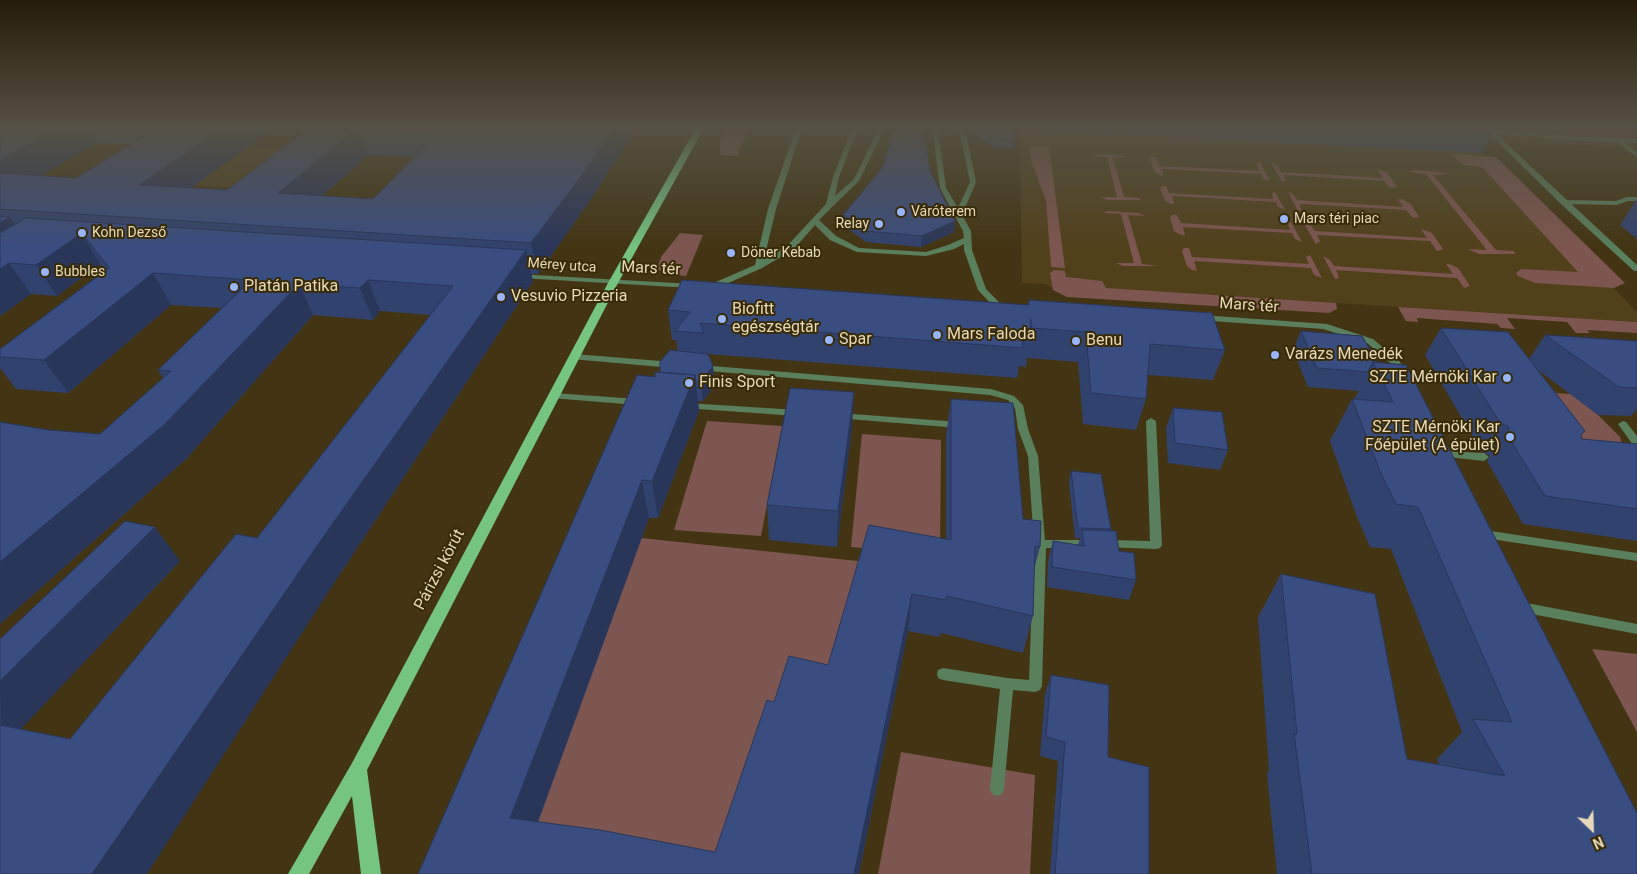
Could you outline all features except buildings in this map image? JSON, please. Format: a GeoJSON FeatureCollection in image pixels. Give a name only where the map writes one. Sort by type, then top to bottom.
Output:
{"type":"FeatureCollection","features":[{"type":"Feature","properties":{"kind":"main road","name":"Mars tér"},"geometry":{"type":"LineString","coordinates":[[612,283],[677,169]]}},
{"type":"Feature","properties":{"kind":"main road","name":"Párizsi körút"},"geometry":{"type":"LineString","coordinates":[[298,874],[358,769],[612,283]]}},
{"type":"Feature","properties":{"kind":"main road"},"geometry":{"type":"LineString","coordinates":[[358,769],[371,874]]}},
{"type":"Feature","properties":{"kind":"street"},"geometry":{"type":"LineString","coordinates":[[759,266],[772,209],[785,169]]}},
{"type":"Feature","properties":{"kind":"street"},"geometry":{"type":"LineString","coordinates":[[829,204],[839,169]]}},
{"type":"Feature","properties":{"kind":"street"},"geometry":{"type":"LineString","coordinates":[[712,287],[759,266],[791,247],[829,204],[857,180],[862,169]]}},
{"type":"Feature","properties":{"kind":"street"},"geometry":{"type":"LineString","coordinates":[[940,169],[943,188],[966,232],[968,250],[982,290],[1001,304],[986,303]]}},
{"type":"Feature","properties":{"kind":"street"},"geometry":{"type":"LineString","coordinates":[[958,216],[973,182],[970,169]]}},
{"type":"Feature","properties":{"kind":"street"},"geometry":{"type":"LineString","coordinates":[[1529,169],[1637,268]]}},
{"type":"Feature","properties":{"kind":"street"},"geometry":{"type":"LineString","coordinates":[[1564,202],[1617,202],[1637,199]]}},
{"type":"Feature","properties":{"kind":"street"},"geometry":{"type":"LineString","coordinates":[[815,220],[833,238],[857,250],[926,254],[951,247],[967,239]]}},
{"type":"Feature","properties":{"kind":"street","name":"Mérey utca"},"geometry":{"type":"LineString","coordinates":[[511,275],[612,283]]}},
{"type":"Feature","properties":{"kind":"street","name":"Mars tér"},"geometry":{"type":"LineString","coordinates":[[612,283],[732,288]]}},
{"type":"Feature","properties":{"kind":"street","name":"Mars tér"},"geometry":{"type":"LineString","coordinates":[[1192,317],[1324,326],[1370,342],[1397,364],[1410,388]]}},
{"type":"Feature","properties":{"kind":"street"},"geometry":{"type":"LineString","coordinates":[[574,357],[991,392],[1011,398],[1020,407],[1018,429],[1033,456],[1040,544],[1035,686],[1007,684],[943,674]]}},
{"type":"Feature","properties":{"kind":"street"},"geometry":{"type":"LineString","coordinates":[[554,396],[647,403]]}},
{"type":"Feature","properties":{"kind":"street"},"geometry":{"type":"LineString","coordinates":[[677,405],[805,414]]}},
{"type":"Feature","properties":{"kind":"street"},"geometry":{"type":"LineString","coordinates":[[825,415],[973,426]]}},
{"type":"Feature","properties":{"kind":"street"},"geometry":{"type":"LineString","coordinates":[[1040,544],[1156,545],[1150,421]]}},
{"type":"Feature","properties":{"kind":"street"},"geometry":{"type":"LineString","coordinates":[[1623,424],[1637,443]]}},
{"type":"Feature","properties":{"kind":"street"},"geometry":{"type":"LineString","coordinates":[[1444,454],[1484,457]]}},
{"type":"Feature","properties":{"kind":"street"},"geometry":{"type":"LineString","coordinates":[[1492,548],[1482,529],[1637,557]]}},
{"type":"Feature","properties":{"kind":"street"},"geometry":{"type":"LineString","coordinates":[[1530,625],[1519,603],[1637,629]]}},
{"type":"Feature","properties":{"kind":"street"},"geometry":{"type":"LineString","coordinates":[[997,789],[1007,684]]}},
{"type":"Feature","properties":{"kind":"shaded area"},"geometry":{"type":"Polygon","coordinates":[[[217,169],[352,169],[324,194],[195,185],[217,169]]]}},
{"type":"Feature","properties":{"kind":"shaded area","name":"Mars téri piac"},"geometry":{"type":"Polygon","coordinates":[[[1021,169],[1497,169],[1637,312],[1637,322],[1336,303],[1054,289],[1045,284],[1022,283],[1021,169]]]}},
{"type":"Feature","properties":{"kind":"shaded area"},"geometry":{"type":"Polygon","coordinates":[[[1034,169],[1052,169],[1065,268],[1051,267],[1046,200],[1034,169]]]}},
{"type":"Feature","properties":{"kind":"shaded area"},"geometry":{"type":"Polygon","coordinates":[[[1110,169],[1116,169],[1124,197],[1141,198],[1140,200],[1107,200],[1101,197],[1117,197],[1110,169]]]}},
{"type":"Feature","properties":{"kind":"shaded area"},"geometry":{"type":"Polygon","coordinates":[[[1153,169],[1259,171],[1258,169],[1264,169],[1270,181],[1263,179],[1261,174],[1162,169],[1164,176],[1153,169]]]}},
{"type":"Feature","properties":{"kind":"shaded area"},"geometry":{"type":"Polygon","coordinates":[[[1274,169],[1279,169],[1281,172],[1383,178],[1377,169],[1387,172],[1397,187],[1390,188],[1384,181],[1284,175],[1286,180],[1282,182],[1274,169]]]}},
{"type":"Feature","properties":{"kind":"shaded area"},"geometry":{"type":"Polygon","coordinates":[[[1484,169],[1508,169],[1625,283],[1614,288],[1535,283],[1518,276],[1516,273],[1521,269],[1578,272],[1484,169]]]}},
{"type":"Feature","properties":{"kind":"shaded area"},"geometry":{"type":"Polygon","coordinates":[[[1413,170],[1449,174],[1433,175],[1496,250],[1514,251],[1515,254],[1479,254],[1468,249],[1487,250],[1426,174],[1409,172],[1413,170]]]}},
{"type":"Feature","properties":{"kind":"shaded area"},"geometry":{"type":"Polygon","coordinates":[[[1166,186],[1169,193],[1273,199],[1272,193],[1275,192],[1285,210],[1278,207],[1276,202],[1172,196],[1174,204],[1171,204],[1165,201],[1160,188],[1166,186]]]}},
{"type":"Feature","properties":{"kind":"shaded area"},"geometry":{"type":"Polygon","coordinates":[[[1288,192],[1293,194],[1297,200],[1403,207],[1398,199],[1401,199],[1410,203],[1419,217],[1413,218],[1406,210],[1300,204],[1301,210],[1298,211],[1288,192]]]}},
{"type":"Feature","properties":{"kind":"shaded area"},"geometry":{"type":"Polygon","coordinates":[[[1107,211],[1138,213],[1145,216],[1128,215],[1142,264],[1159,266],[1123,266],[1116,263],[1134,263],[1121,214],[1104,213],[1107,211]]]}},
{"type":"Feature","properties":{"kind":"shaded area"},"geometry":{"type":"Polygon","coordinates":[[[1172,215],[1177,215],[1181,223],[1290,230],[1288,223],[1291,222],[1302,242],[1295,239],[1292,233],[1183,227],[1185,236],[1174,231],[1170,218],[1172,215]]]}},
{"type":"Feature","properties":{"kind":"shaded area"},"geometry":{"type":"Polygon","coordinates":[[[1303,222],[1310,224],[1315,231],[1427,238],[1421,229],[1432,233],[1443,249],[1437,251],[1430,241],[1317,235],[1320,241],[1316,244],[1303,222]]]}},
{"type":"Feature","properties":{"kind":"shaded area"},"geometry":{"type":"Polygon","coordinates":[[[680,233],[703,235],[686,276],[668,274],[657,269],[661,257],[680,233]]]}},
{"type":"Feature","properties":{"kind":"shaded area"},"geometry":{"type":"Polygon","coordinates":[[[1184,248],[1189,248],[1192,257],[1309,264],[1306,257],[1310,255],[1322,278],[1314,275],[1311,268],[1194,261],[1197,271],[1192,270],[1187,266],[1182,251],[1184,248]]]}},
{"type":"Feature","properties":{"kind":"shaded area"},"geometry":{"type":"Polygon","coordinates":[[[1323,256],[1330,260],[1334,266],[1453,274],[1446,264],[1449,264],[1458,268],[1470,286],[1464,288],[1457,278],[1336,270],[1339,278],[1335,279],[1323,256]]]}},
{"type":"Feature","properties":{"kind":"shaded area"},"geometry":{"type":"Polygon","coordinates":[[[1054,270],[1065,271],[1066,277],[1102,281],[1106,288],[1336,303],[1337,309],[1329,313],[1067,297],[1053,290],[1050,273],[1054,270]]]}},
{"type":"Feature","properties":{"kind":"shaded area"},"geometry":{"type":"Polygon","coordinates":[[[1398,307],[1637,322],[1637,333],[1587,330],[1590,333],[1576,333],[1567,322],[1507,318],[1515,329],[1501,328],[1497,324],[1417,318],[1418,322],[1406,321],[1398,307]]]}},
{"type":"Feature","properties":{"kind":"shaded area"},"geometry":{"type":"Polygon","coordinates":[[[1552,393],[1571,394],[1598,415],[1620,437],[1624,451],[1584,449],[1552,393]]]}},
{"type":"Feature","properties":{"kind":"shaded area"},"geometry":{"type":"Polygon","coordinates":[[[707,421],[782,426],[761,536],[674,530],[707,421]]]}},
{"type":"Feature","properties":{"kind":"shaded area"},"geometry":{"type":"Polygon","coordinates":[[[862,434],[941,440],[940,554],[851,547],[862,434]]]}},
{"type":"Feature","properties":{"kind":"shaded area"},"geometry":{"type":"Polygon","coordinates":[[[641,538],[867,562],[828,702],[724,874],[527,851],[641,538]]]}},
{"type":"Feature","properties":{"kind":"shaded area"},"geometry":{"type":"Polygon","coordinates":[[[1592,649],[1637,654],[1637,732],[1592,649]]]}},
{"type":"Feature","properties":{"kind":"shaded area"},"geometry":{"type":"Polygon","coordinates":[[[901,752],[1035,775],[1030,874],[878,874],[901,752]]]}},
{"type":"Feature","properties":{"kind":"place","name":"Váróterem"},"geometry":{"type":"Point","coordinates":[901,212]}},
{"type":"Feature","properties":{"kind":"place","name":"Mars téri piac"},"geometry":{"type":"Point","coordinates":[1284,219]}},
{"type":"Feature","properties":{"kind":"place","name":"Relay"},"geometry":{"type":"Point","coordinates":[879,224]}},
{"type":"Feature","properties":{"kind":"place","name":"Kohn Dezső"},"geometry":{"type":"Point","coordinates":[82,233]}},
{"type":"Feature","properties":{"kind":"place","name":"Döner Kebab"},"geometry":{"type":"Point","coordinates":[731,253]}},
{"type":"Feature","properties":{"kind":"place","name":"Bubbles"},"geometry":{"type":"Point","coordinates":[45,272]}},
{"type":"Feature","properties":{"kind":"place","name":"Platán Patika"},"geometry":{"type":"Point","coordinates":[234,287]}},
{"type":"Feature","properties":{"kind":"place","name":"Vesuvio Pizzeria"},"geometry":{"type":"Point","coordinates":[501,297]}},
{"type":"Feature","properties":{"kind":"place","name":"Biofitt egészségtár"},"geometry":{"type":"Point","coordinates":[722,319]}},
{"type":"Feature","properties":{"kind":"place","name":"Mars Faloda"},"geometry":{"type":"Point","coordinates":[937,335]}},
{"type":"Feature","properties":{"kind":"place","name":"Spar"},"geometry":{"type":"Point","coordinates":[829,340]}},
{"type":"Feature","properties":{"kind":"place","name":"Benu"},"geometry":{"type":"Point","coordinates":[1076,341]}},
{"type":"Feature","properties":{"kind":"place","name":"Varázs Menedék"},"geometry":{"type":"Point","coordinates":[1275,355]}},
{"type":"Feature","properties":{"kind":"place","name":"SZTE Mérnöki Kar"},"geometry":{"type":"Point","coordinates":[1507,378]}},
{"type":"Feature","properties":{"kind":"place","name":"Finis Sport"},"geometry":{"type":"Point","coordinates":[689,383]}},
{"type":"Feature","properties":{"kind":"place","name":"SZTE Mérnöki Kar Főépület (A épület)"},"geometry":{"type":"Point","coordinates":[1510,437]}}]}
